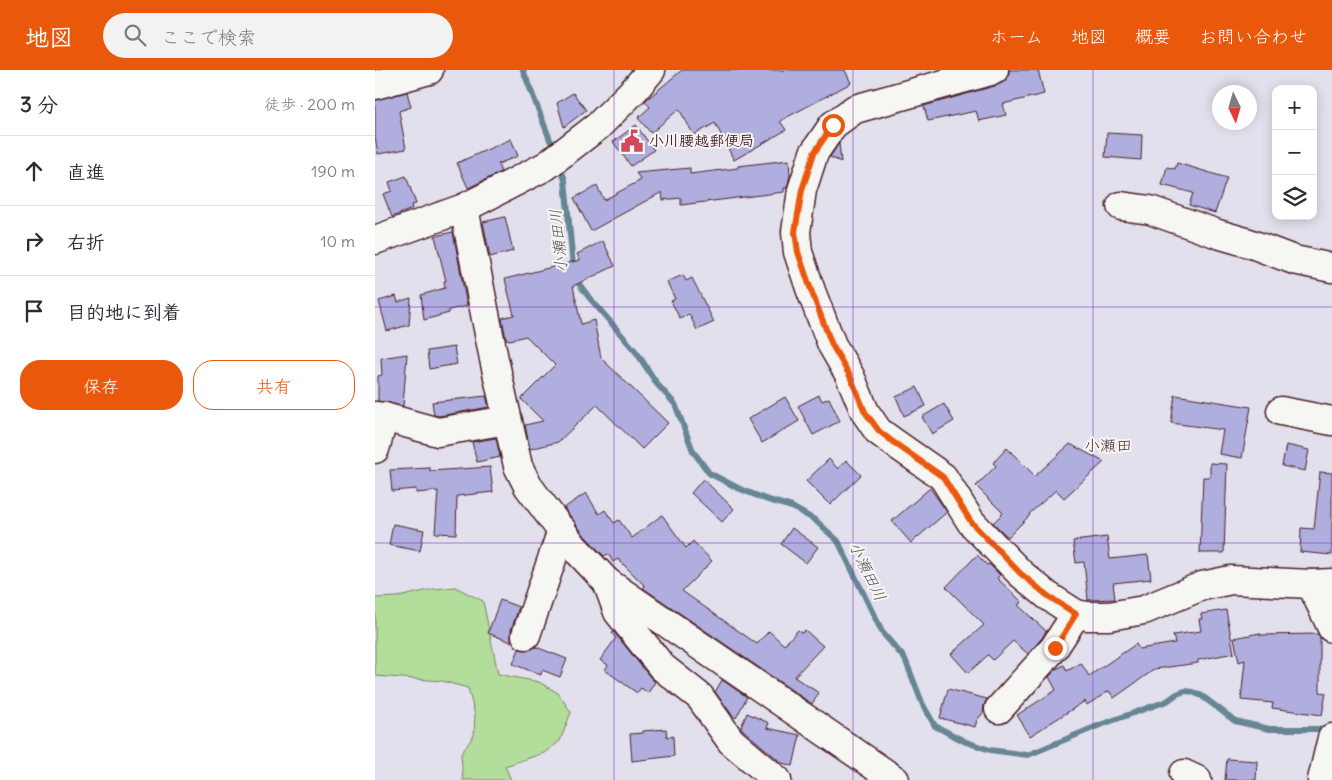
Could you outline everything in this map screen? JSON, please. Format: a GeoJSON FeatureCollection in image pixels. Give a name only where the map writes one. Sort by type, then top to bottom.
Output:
{"type":"FeatureCollection","features":[{"type":"Feature","properties":{"kind":"street"},"geometry":{"type":"LineString","coordinates":[[375,84],[429,70]]}},
{"type":"Feature","properties":{"kind":"street"},"geometry":{"type":"LineString","coordinates":[[376,232],[464,208],[545,166],[598,126],[651,70]]}},
{"type":"Feature","properties":{"kind":"street"},"geometry":{"type":"LineString","coordinates":[[994,70],[855,109],[833,125],[814,153],[802,190],[795,232],[798,252],[832,345],[850,376],[865,412],[879,431],[943,477],[971,522],[1020,573],[1048,596],[1076,614],[1109,616],[1144,610],[1202,586],[1231,580],[1322,584],[1332,628]]}},
{"type":"Feature","properties":{"kind":"street"},"geometry":{"type":"LineString","coordinates":[[1121,206],[1150,210],[1294,260],[1332,268]]}},
{"type":"Feature","properties":{"kind":"street"},"geometry":{"type":"LineString","coordinates":[[464,208],[518,466],[528,486],[573,546],[607,582],[895,780]]}},
{"type":"Feature","properties":{"kind":"street"},"geometry":{"type":"LineString","coordinates":[[1281,412],[1332,421]]}},
{"type":"Feature","properties":{"kind":"street"},"geometry":{"type":"LineString","coordinates":[[375,450],[380,417],[438,432],[507,420]]}},
{"type":"Feature","properties":{"kind":"street"},"geometry":{"type":"LineString","coordinates":[[526,635],[562,530]]}},
{"type":"Feature","properties":{"kind":"street"},"geometry":{"type":"LineString","coordinates":[[607,582],[618,612],[662,667],[699,697],[731,741],[777,780]]}},
{"type":"Feature","properties":{"kind":"street"},"geometry":{"type":"LineString","coordinates":[[999,709],[1055,648],[1076,614]]}},
{"type":"Feature","properties":{"kind":"street"},"geometry":{"type":"LineString","coordinates":[[1322,780],[1332,738]]}},
{"type":"Feature","properties":{"kind":"green space"},"geometry":{"type":"Polygon","coordinates":[[[455,587],[483,601],[498,674],[539,682],[558,693],[571,712],[560,741],[544,753],[505,766],[511,780],[463,780],[461,754],[474,735],[475,715],[468,688],[442,681],[375,676],[375,598],[398,597],[434,589],[455,587]]]}},
{"type":"Feature","properties":{"kind":"building"},"geometry":{"type":"Polygon","coordinates":[[[682,70],[845,70],[851,83],[780,121],[786,130],[734,160],[715,123],[694,135],[679,109],[651,133],[638,118],[650,107],[645,101],[682,70]]]}},
{"type":"Feature","properties":{"kind":"building"},"geometry":{"type":"Polygon","coordinates":[[[1009,70],[1038,70],[1044,94],[1003,104],[1006,115],[979,121],[976,111],[928,121],[924,106],[998,85],[1005,81],[1009,70]]]}},
{"type":"Feature","properties":{"kind":"building"},"geometry":{"type":"Polygon","coordinates":[[[407,92],[411,107],[399,111],[406,149],[378,154],[375,137],[375,100],[407,92]]]}},
{"type":"Feature","properties":{"kind":"building"},"geometry":{"type":"Polygon","coordinates":[[[573,93],[586,110],[564,127],[557,103],[573,93]]]}},
{"type":"Feature","properties":{"kind":"building"},"geometry":{"type":"Polygon","coordinates":[[[636,125],[654,150],[631,166],[613,142],[636,125]]]}},
{"type":"Feature","properties":{"kind":"building"},"geometry":{"type":"Polygon","coordinates":[[[1107,133],[1142,135],[1141,160],[1105,157],[1107,133]]]}},
{"type":"Feature","properties":{"kind":"building"},"geometry":{"type":"Polygon","coordinates":[[[511,139],[518,156],[498,164],[501,172],[468,188],[457,163],[511,139]]]}},
{"type":"Feature","properties":{"kind":"building"},"geometry":{"type":"Polygon","coordinates":[[[839,143],[841,162],[830,157],[839,143]]]}},
{"type":"Feature","properties":{"kind":"building"},"geometry":{"type":"Polygon","coordinates":[[[789,160],[790,175],[784,192],[681,205],[681,198],[663,200],[662,192],[591,231],[574,198],[597,186],[604,200],[641,180],[636,173],[690,168],[690,174],[789,160]]]}},
{"type":"Feature","properties":{"kind":"building"},"geometry":{"type":"Polygon","coordinates":[[[1177,163],[1227,178],[1215,213],[1189,205],[1193,193],[1162,185],[1167,167],[1175,169],[1177,163]]]}},
{"type":"Feature","properties":{"kind":"building"},"geometry":{"type":"Polygon","coordinates":[[[406,176],[416,204],[411,205],[412,209],[392,217],[383,194],[392,191],[389,182],[406,176]]]}},
{"type":"Feature","properties":{"kind":"building"},"geometry":{"type":"Polygon","coordinates":[[[505,217],[513,251],[490,257],[483,222],[505,217]]]}},
{"type":"Feature","properties":{"kind":"building"},"geometry":{"type":"Polygon","coordinates":[[[453,232],[467,306],[449,310],[449,313],[424,320],[421,295],[445,288],[444,281],[446,281],[435,236],[453,232]]]}},
{"type":"Feature","properties":{"kind":"building"},"geometry":{"type":"Polygon","coordinates":[[[603,241],[615,266],[573,286],[581,324],[594,320],[601,358],[668,423],[642,449],[597,405],[558,442],[530,449],[525,425],[543,421],[521,399],[555,365],[526,336],[510,340],[506,339],[502,318],[514,315],[505,279],[580,260],[577,254],[603,241]]]}},
{"type":"Feature","properties":{"kind":"building"},"geometry":{"type":"Polygon","coordinates":[[[683,275],[686,281],[692,278],[714,322],[697,330],[689,314],[680,319],[671,301],[675,299],[667,282],[683,275]]]}},
{"type":"Feature","properties":{"kind":"building"},"geometry":{"type":"Polygon","coordinates":[[[396,296],[398,302],[411,298],[409,325],[387,331],[379,301],[396,296]]]}},
{"type":"Feature","properties":{"kind":"building"},"geometry":{"type":"Polygon","coordinates":[[[454,347],[457,364],[429,369],[427,351],[454,347]]]}},
{"type":"Feature","properties":{"kind":"building"},"geometry":{"type":"Polygon","coordinates":[[[407,354],[403,406],[378,401],[378,376],[382,375],[381,358],[407,354]]]}},
{"type":"Feature","properties":{"kind":"building"},"geometry":{"type":"Polygon","coordinates":[[[917,387],[926,406],[904,416],[896,397],[917,387]]]}},
{"type":"Feature","properties":{"kind":"building"},"geometry":{"type":"Polygon","coordinates":[[[819,395],[822,401],[829,398],[840,421],[813,435],[798,406],[819,395]]]}},
{"type":"Feature","properties":{"kind":"building"},"geometry":{"type":"Polygon","coordinates":[[[1175,395],[1251,407],[1242,458],[1219,454],[1223,430],[1171,423],[1175,395]]]}},
{"type":"Feature","properties":{"kind":"building"},"geometry":{"type":"Polygon","coordinates":[[[486,396],[489,407],[439,416],[434,415],[432,402],[486,396]]]}},
{"type":"Feature","properties":{"kind":"building"},"geometry":{"type":"Polygon","coordinates":[[[785,397],[799,421],[762,443],[748,419],[785,397]]]}},
{"type":"Feature","properties":{"kind":"building"},"geometry":{"type":"Polygon","coordinates":[[[944,404],[954,421],[932,434],[922,417],[944,404]]]}},
{"type":"Feature","properties":{"kind":"building"},"geometry":{"type":"Polygon","coordinates":[[[496,438],[500,457],[477,462],[472,442],[496,438]]]}},
{"type":"Feature","properties":{"kind":"building"},"geometry":{"type":"Polygon","coordinates":[[[1070,444],[1104,462],[1064,498],[1056,490],[1029,514],[1008,537],[993,523],[1003,513],[976,486],[996,466],[993,463],[1007,448],[1035,476],[1070,444]]]}},
{"type":"Feature","properties":{"kind":"building"},"geometry":{"type":"Polygon","coordinates":[[[1286,445],[1309,450],[1305,471],[1282,466],[1286,445]]]}},
{"type":"Feature","properties":{"kind":"building"},"geometry":{"type":"Polygon","coordinates":[[[829,459],[838,469],[846,460],[861,475],[830,505],[806,481],[829,459]]]}},
{"type":"Feature","properties":{"kind":"building"},"geometry":{"type":"Polygon","coordinates":[[[1210,463],[1227,464],[1224,553],[1200,553],[1203,477],[1210,477],[1210,463]]]}},
{"type":"Feature","properties":{"kind":"building"},"geometry":{"type":"Polygon","coordinates":[[[490,467],[493,492],[457,496],[456,534],[435,533],[438,491],[416,493],[416,489],[392,491],[390,470],[430,468],[430,471],[490,467]]]}},
{"type":"Feature","properties":{"kind":"building"},"geometry":{"type":"Polygon","coordinates":[[[1320,472],[1332,473],[1332,555],[1300,552],[1301,528],[1314,529],[1320,472]]]}},
{"type":"Feature","properties":{"kind":"building"},"geometry":{"type":"Polygon","coordinates":[[[703,479],[734,509],[722,522],[691,493],[703,479]]]}},
{"type":"Feature","properties":{"kind":"building"},"geometry":{"type":"Polygon","coordinates":[[[930,488],[947,512],[911,543],[892,521],[930,488]]]}},
{"type":"Feature","properties":{"kind":"building"},"geometry":{"type":"Polygon","coordinates":[[[586,493],[599,514],[605,510],[614,523],[619,520],[632,538],[662,515],[686,548],[693,541],[712,561],[682,591],[757,644],[769,631],[784,645],[798,630],[802,633],[805,630],[823,646],[794,677],[819,693],[812,704],[643,588],[645,586],[618,559],[613,562],[608,554],[604,556],[585,536],[564,508],[586,493]]]}},
{"type":"Feature","properties":{"kind":"building"},"geometry":{"type":"Polygon","coordinates":[[[393,524],[424,530],[420,551],[389,545],[393,524]]]}},
{"type":"Feature","properties":{"kind":"building"},"geometry":{"type":"Polygon","coordinates":[[[792,528],[818,547],[806,563],[781,544],[792,528]]]}},
{"type":"Feature","properties":{"kind":"building"},"geometry":{"type":"Polygon","coordinates":[[[1107,537],[1110,559],[1148,555],[1151,579],[1113,583],[1115,599],[1088,600],[1084,562],[1076,563],[1073,541],[1107,537]]]}},
{"type":"Feature","properties":{"kind":"building"},"geometry":{"type":"Polygon","coordinates":[[[977,555],[1000,575],[997,578],[1022,602],[1018,605],[1046,631],[1028,654],[1013,641],[993,660],[988,655],[968,673],[951,654],[984,625],[946,587],[977,555]]]}},
{"type":"Feature","properties":{"kind":"building"},"geometry":{"type":"Polygon","coordinates":[[[500,600],[519,607],[511,630],[511,642],[488,633],[500,600]]]}},
{"type":"Feature","properties":{"kind":"building"},"geometry":{"type":"Polygon","coordinates":[[[1226,610],[1234,653],[1198,660],[1198,663],[1155,669],[1114,698],[1109,691],[1087,705],[1085,701],[1030,736],[1017,715],[1056,690],[1049,677],[1055,670],[1064,665],[1067,671],[1081,663],[1089,676],[1136,644],[1139,649],[1175,643],[1173,635],[1201,631],[1199,619],[1202,619],[1201,614],[1226,610]]]}},
{"type":"Feature","properties":{"kind":"building"},"geometry":{"type":"Polygon","coordinates":[[[614,632],[655,682],[648,693],[641,688],[637,693],[605,670],[608,665],[600,660],[616,638],[612,633],[614,632]]]}},
{"type":"Feature","properties":{"kind":"building"},"geometry":{"type":"Polygon","coordinates":[[[1260,633],[1260,635],[1318,634],[1320,637],[1320,692],[1326,693],[1322,715],[1272,708],[1273,703],[1241,700],[1245,660],[1239,662],[1234,638],[1260,633]]]}},
{"type":"Feature","properties":{"kind":"building"},"geometry":{"type":"Polygon","coordinates":[[[536,647],[567,659],[560,677],[542,670],[541,675],[513,664],[519,649],[529,650],[536,647]]]}},
{"type":"Feature","properties":{"kind":"building"},"geometry":{"type":"Polygon","coordinates":[[[722,680],[747,697],[736,718],[715,692],[722,680]]]}},
{"type":"Feature","properties":{"kind":"building"},"geometry":{"type":"Polygon","coordinates":[[[948,689],[987,699],[983,713],[977,720],[975,727],[940,718],[948,689]]]}},
{"type":"Feature","properties":{"kind":"building"},"geometry":{"type":"Polygon","coordinates":[[[747,713],[769,723],[767,728],[800,735],[793,766],[782,763],[743,730],[741,727],[747,713]]]}},
{"type":"Feature","properties":{"kind":"building"},"geometry":{"type":"Polygon","coordinates":[[[666,729],[667,737],[673,736],[674,756],[632,761],[630,734],[666,729]]]}},
{"type":"Feature","properties":{"kind":"building"},"geometry":{"type":"Polygon","coordinates":[[[1227,759],[1257,761],[1256,780],[1225,780],[1227,759]]]}},
{"type":"Feature","properties":{"kind":"waterway","name":"小瀬田川"},"geometry":{"type":"LineString","coordinates":[[523,70],[554,150]]}},
{"type":"Feature","properties":{"kind":"waterway","name":"小瀬田川"},"geometry":{"type":"LineString","coordinates":[[559,164],[565,180],[574,277],[637,353],[657,384],[675,404],[693,451],[709,473],[738,488],[792,507],[815,520],[838,541],[882,632],[905,659],[923,705],[935,726],[966,742],[990,750],[1028,755],[1100,725],[1167,701],[1185,691],[1202,696],[1235,721],[1269,729],[1320,729]]}},
{"type":"Feature","properties":{"kind":"place","name":"小川腰越郵便局"},"geometry":{"type":"Point","coordinates":[632,141]}},
{"type":"Feature","properties":{"kind":"district","name":"小瀬田"},"geometry":{"type":"Point","coordinates":[1108,445]}},
{"type":"Feature","properties":{"kind":"route"},"geometry":{"type":"LineString","coordinates":[[833,125],[814,153],[802,190],[795,232],[798,252],[832,345],[850,376],[865,412],[879,431],[943,477],[971,522],[1020,573],[1048,596],[1076,614],[1055,648]]}}]}
